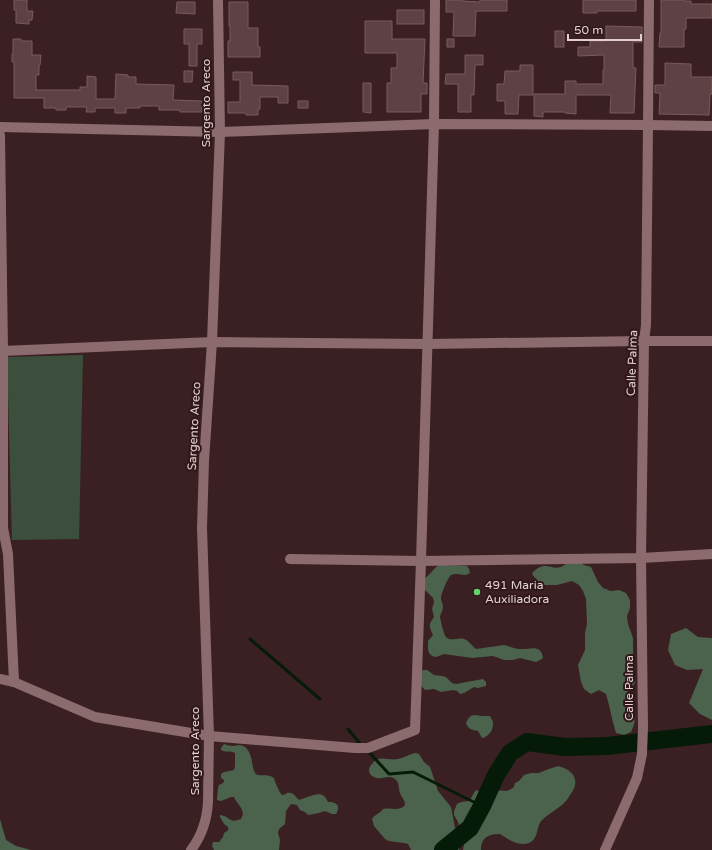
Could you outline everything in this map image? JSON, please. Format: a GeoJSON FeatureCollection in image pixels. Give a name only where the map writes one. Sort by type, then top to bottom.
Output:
{"type":"FeatureCollection","features":[{"type":"Feature","properties":{"kind":"street","name":"Sargento Areco"},"geometry":{"type":"LineString","coordinates":[[191,850],[196,843],[207,812],[209,736],[202,528],[204,461],[212,342],[220,132],[218,0]]}},
{"type":"Feature","properties":{"kind":"street"},"geometry":{"type":"LineString","coordinates":[[0,679],[14,682],[95,717],[209,736],[368,748],[415,730],[428,344],[434,124],[435,0]]}},
{"type":"Feature","properties":{"kind":"street","name":"Calle Palma"},"geometry":{"type":"LineString","coordinates":[[605,850],[638,778],[642,754],[644,341],[646,325],[649,0]]}},
{"type":"Feature","properties":{"kind":"street"},"geometry":{"type":"LineString","coordinates":[[0,127],[220,132],[434,124],[648,124],[712,126]]}},
{"type":"Feature","properties":{"kind":"street"},"geometry":{"type":"LineString","coordinates":[[0,135],[3,351],[3,528],[8,554],[14,682]]}},
{"type":"Feature","properties":{"kind":"street"},"geometry":{"type":"LineString","coordinates":[[3,351],[212,342],[428,344],[712,341]]}},
{"type":"Feature","properties":{"kind":"street"},"geometry":{"type":"LineString","coordinates":[[290,558],[421,561],[642,558],[712,554]]}},
{"type":"Feature","properties":{"kind":"green space"},"geometry":{"type":"Polygon","coordinates":[[[83,355],[79,539],[12,540],[7,357],[83,355]]]}},
{"type":"Feature","properties":{"kind":"green space"},"geometry":{"type":"Polygon","coordinates":[[[577,560],[584,565],[591,567],[598,582],[603,588],[611,591],[619,590],[626,593],[630,600],[630,608],[627,616],[633,638],[633,654],[629,669],[634,675],[635,683],[626,696],[626,702],[634,715],[635,720],[631,732],[624,735],[616,733],[606,694],[599,690],[591,694],[584,689],[581,682],[578,665],[585,650],[585,633],[587,624],[586,599],[583,591],[579,585],[572,581],[557,585],[541,585],[532,574],[542,566],[555,568],[577,560]]]}},
{"type":"Feature","properties":{"kind":"green space"},"geometry":{"type":"Polygon","coordinates":[[[440,565],[467,566],[470,573],[466,575],[451,575],[443,589],[441,598],[443,608],[440,616],[446,637],[450,639],[466,640],[476,649],[504,645],[518,649],[534,648],[540,650],[543,658],[536,662],[520,658],[504,660],[493,656],[472,658],[444,654],[436,657],[432,656],[429,653],[428,641],[433,635],[430,626],[434,617],[432,609],[434,602],[433,598],[425,590],[425,578],[440,565]]]}},
{"type":"Feature","properties":{"kind":"green space"},"geometry":{"type":"Polygon","coordinates":[[[686,628],[698,637],[712,638],[712,720],[700,714],[689,703],[703,669],[687,670],[675,665],[668,650],[671,634],[686,628]]]}},
{"type":"Feature","properties":{"kind":"green space"},"geometry":{"type":"Polygon","coordinates":[[[423,670],[427,670],[434,675],[446,677],[452,683],[456,684],[483,679],[486,682],[486,686],[478,688],[474,687],[460,694],[453,690],[441,692],[434,689],[425,690],[420,684],[420,673],[423,670]]]}},
{"type":"Feature","properties":{"kind":"green space"},"geometry":{"type":"Polygon","coordinates":[[[471,716],[490,716],[493,722],[493,727],[487,736],[482,738],[478,731],[468,727],[466,723],[471,716]]]}},
{"type":"Feature","properties":{"kind":"green space"},"geometry":{"type":"Polygon","coordinates":[[[224,744],[232,746],[240,745],[245,747],[252,759],[255,773],[274,778],[282,795],[291,793],[299,800],[319,794],[322,795],[328,802],[337,805],[338,809],[336,814],[325,811],[308,815],[300,810],[297,805],[291,804],[286,811],[285,824],[279,829],[279,850],[214,850],[212,846],[213,842],[219,842],[224,833],[228,831],[228,827],[224,824],[220,815],[234,821],[241,819],[243,814],[242,809],[234,797],[221,801],[217,800],[219,785],[224,782],[221,778],[221,774],[234,770],[235,766],[235,753],[221,750],[224,744]]]}},
{"type":"Feature","properties":{"kind":"green space"},"geometry":{"type":"Polygon","coordinates":[[[416,753],[419,754],[424,762],[430,767],[438,791],[451,807],[455,828],[461,843],[459,850],[411,850],[408,844],[385,839],[374,826],[372,819],[383,809],[398,809],[405,805],[397,781],[390,777],[373,777],[369,772],[370,766],[378,759],[398,759],[416,753]]]}},
{"type":"Feature","properties":{"kind":"green space"},"geometry":{"type":"Polygon","coordinates":[[[558,766],[572,773],[575,785],[564,803],[542,820],[536,836],[532,841],[521,844],[513,842],[500,834],[496,834],[484,839],[481,850],[463,850],[464,844],[458,822],[454,815],[457,804],[469,801],[476,790],[483,793],[494,790],[507,791],[514,787],[515,783],[524,775],[539,773],[558,766]]]}},
{"type":"Feature","properties":{"kind":"green space"},"geometry":{"type":"Polygon","coordinates":[[[0,819],[6,840],[16,846],[31,850],[0,850],[0,819]]]}},
{"type":"Feature","properties":{"kind":"building"},"geometry":{"type":"Polygon","coordinates":[[[14,0],[27,0],[27,11],[33,11],[32,20],[29,20],[29,24],[16,23],[14,0]]]}},
{"type":"Feature","properties":{"kind":"building"},"geometry":{"type":"Polygon","coordinates":[[[446,0],[480,2],[480,0],[507,0],[507,11],[476,11],[475,36],[453,36],[454,12],[446,12],[446,0]]]}},
{"type":"Feature","properties":{"kind":"building"},"geometry":{"type":"Polygon","coordinates":[[[583,0],[636,0],[636,11],[597,11],[597,13],[583,13],[583,0]]]}},
{"type":"Feature","properties":{"kind":"building"},"geometry":{"type":"Polygon","coordinates":[[[661,0],[684,0],[691,1],[691,4],[712,4],[712,18],[686,18],[686,29],[684,29],[684,47],[659,47],[661,33],[661,0]]]}},
{"type":"Feature","properties":{"kind":"building"},"geometry":{"type":"Polygon","coordinates":[[[177,2],[195,2],[195,14],[176,13],[177,2]]]}},
{"type":"Feature","properties":{"kind":"building"},"geometry":{"type":"Polygon","coordinates":[[[229,2],[248,2],[248,28],[258,28],[258,47],[260,47],[260,57],[228,57],[228,41],[230,41],[229,2]]]}},
{"type":"Feature","properties":{"kind":"building"},"geometry":{"type":"Polygon","coordinates":[[[397,10],[424,10],[424,24],[397,24],[397,10]]]}},
{"type":"Feature","properties":{"kind":"building"},"geometry":{"type":"Polygon","coordinates":[[[365,21],[392,21],[392,39],[425,39],[423,83],[427,83],[427,94],[421,94],[421,112],[387,112],[387,83],[391,83],[391,68],[397,68],[397,53],[365,53],[365,21]]]}},
{"type":"Feature","properties":{"kind":"building"},"geometry":{"type":"Polygon","coordinates":[[[606,26],[642,27],[642,42],[633,42],[633,68],[636,68],[634,113],[610,113],[611,95],[576,95],[576,114],[565,112],[543,112],[543,117],[534,116],[534,94],[565,94],[565,81],[576,81],[576,84],[603,84],[604,55],[578,56],[578,47],[590,47],[590,41],[606,41],[606,26]]]}},
{"type":"Feature","properties":{"kind":"building"},"geometry":{"type":"Polygon","coordinates":[[[184,29],[202,29],[202,44],[197,44],[197,66],[189,66],[189,44],[184,44],[184,29]]]}},
{"type":"Feature","properties":{"kind":"building"},"geometry":{"type":"Polygon","coordinates":[[[555,31],[564,31],[564,47],[555,47],[555,31]]]}},
{"type":"Feature","properties":{"kind":"building"},"geometry":{"type":"Polygon","coordinates":[[[13,39],[32,41],[32,55],[41,55],[39,75],[36,75],[36,90],[80,90],[80,87],[87,87],[87,76],[96,77],[96,99],[115,99],[116,74],[128,75],[128,77],[136,77],[136,84],[174,85],[173,100],[202,101],[202,112],[159,110],[159,106],[126,108],[126,113],[115,113],[115,108],[95,108],[95,112],[86,112],[87,107],[66,107],[66,110],[56,110],[56,108],[44,108],[44,98],[14,98],[14,62],[12,62],[13,39]]]}},
{"type":"Feature","properties":{"kind":"building"},"geometry":{"type":"Polygon","coordinates":[[[447,39],[454,39],[454,47],[447,47],[447,39]]]}},
{"type":"Feature","properties":{"kind":"building"},"geometry":{"type":"Polygon","coordinates":[[[465,55],[483,55],[483,65],[475,65],[474,95],[471,95],[471,112],[458,112],[458,84],[445,84],[446,74],[465,74],[465,55]]]}},
{"type":"Feature","properties":{"kind":"building"},"geometry":{"type":"Polygon","coordinates":[[[665,63],[691,64],[691,77],[712,77],[712,94],[710,94],[709,115],[659,114],[660,93],[655,93],[655,85],[665,85],[665,63]]]}},
{"type":"Feature","properties":{"kind":"building"},"geometry":{"type":"Polygon","coordinates":[[[520,65],[533,65],[533,95],[519,95],[518,114],[505,114],[505,101],[497,101],[497,84],[504,84],[505,71],[520,71],[520,65]]]}},
{"type":"Feature","properties":{"kind":"building"},"geometry":{"type":"Polygon","coordinates":[[[184,71],[193,71],[192,82],[184,82],[184,71]]]}},
{"type":"Feature","properties":{"kind":"building"},"geometry":{"type":"Polygon","coordinates":[[[233,72],[252,72],[252,85],[288,86],[288,103],[278,103],[278,97],[260,97],[260,109],[258,109],[258,115],[228,113],[228,102],[240,102],[240,80],[233,80],[233,72]]]}},
{"type":"Feature","properties":{"kind":"building"},"geometry":{"type":"Polygon","coordinates":[[[363,83],[371,83],[371,113],[363,112],[363,83]]]}},
{"type":"Feature","properties":{"kind":"building"},"geometry":{"type":"Polygon","coordinates":[[[298,101],[308,101],[308,108],[298,108],[298,101]]]}},
{"type":"Feature","properties":{"kind":"waterway"},"geometry":{"type":"LineString","coordinates":[[250,639],[320,699]]}},
{"type":"Feature","properties":{"kind":"waterway"},"geometry":{"type":"LineString","coordinates":[[348,729],[362,746]]}},
{"type":"Feature","properties":{"kind":"waterway"},"geometry":{"type":"LineString","coordinates":[[443,850],[470,828],[496,775],[510,753],[527,742],[565,747],[607,746],[712,734]]}},
{"type":"Feature","properties":{"kind":"waterway"},"geometry":{"type":"LineString","coordinates":[[368,751],[389,774],[413,772],[482,806]]}},
{"type":"Feature","properties":{"kind":"place","name":"491 Maria Auxiliadora"},"geometry":{"type":"Point","coordinates":[477,592]}}]}
